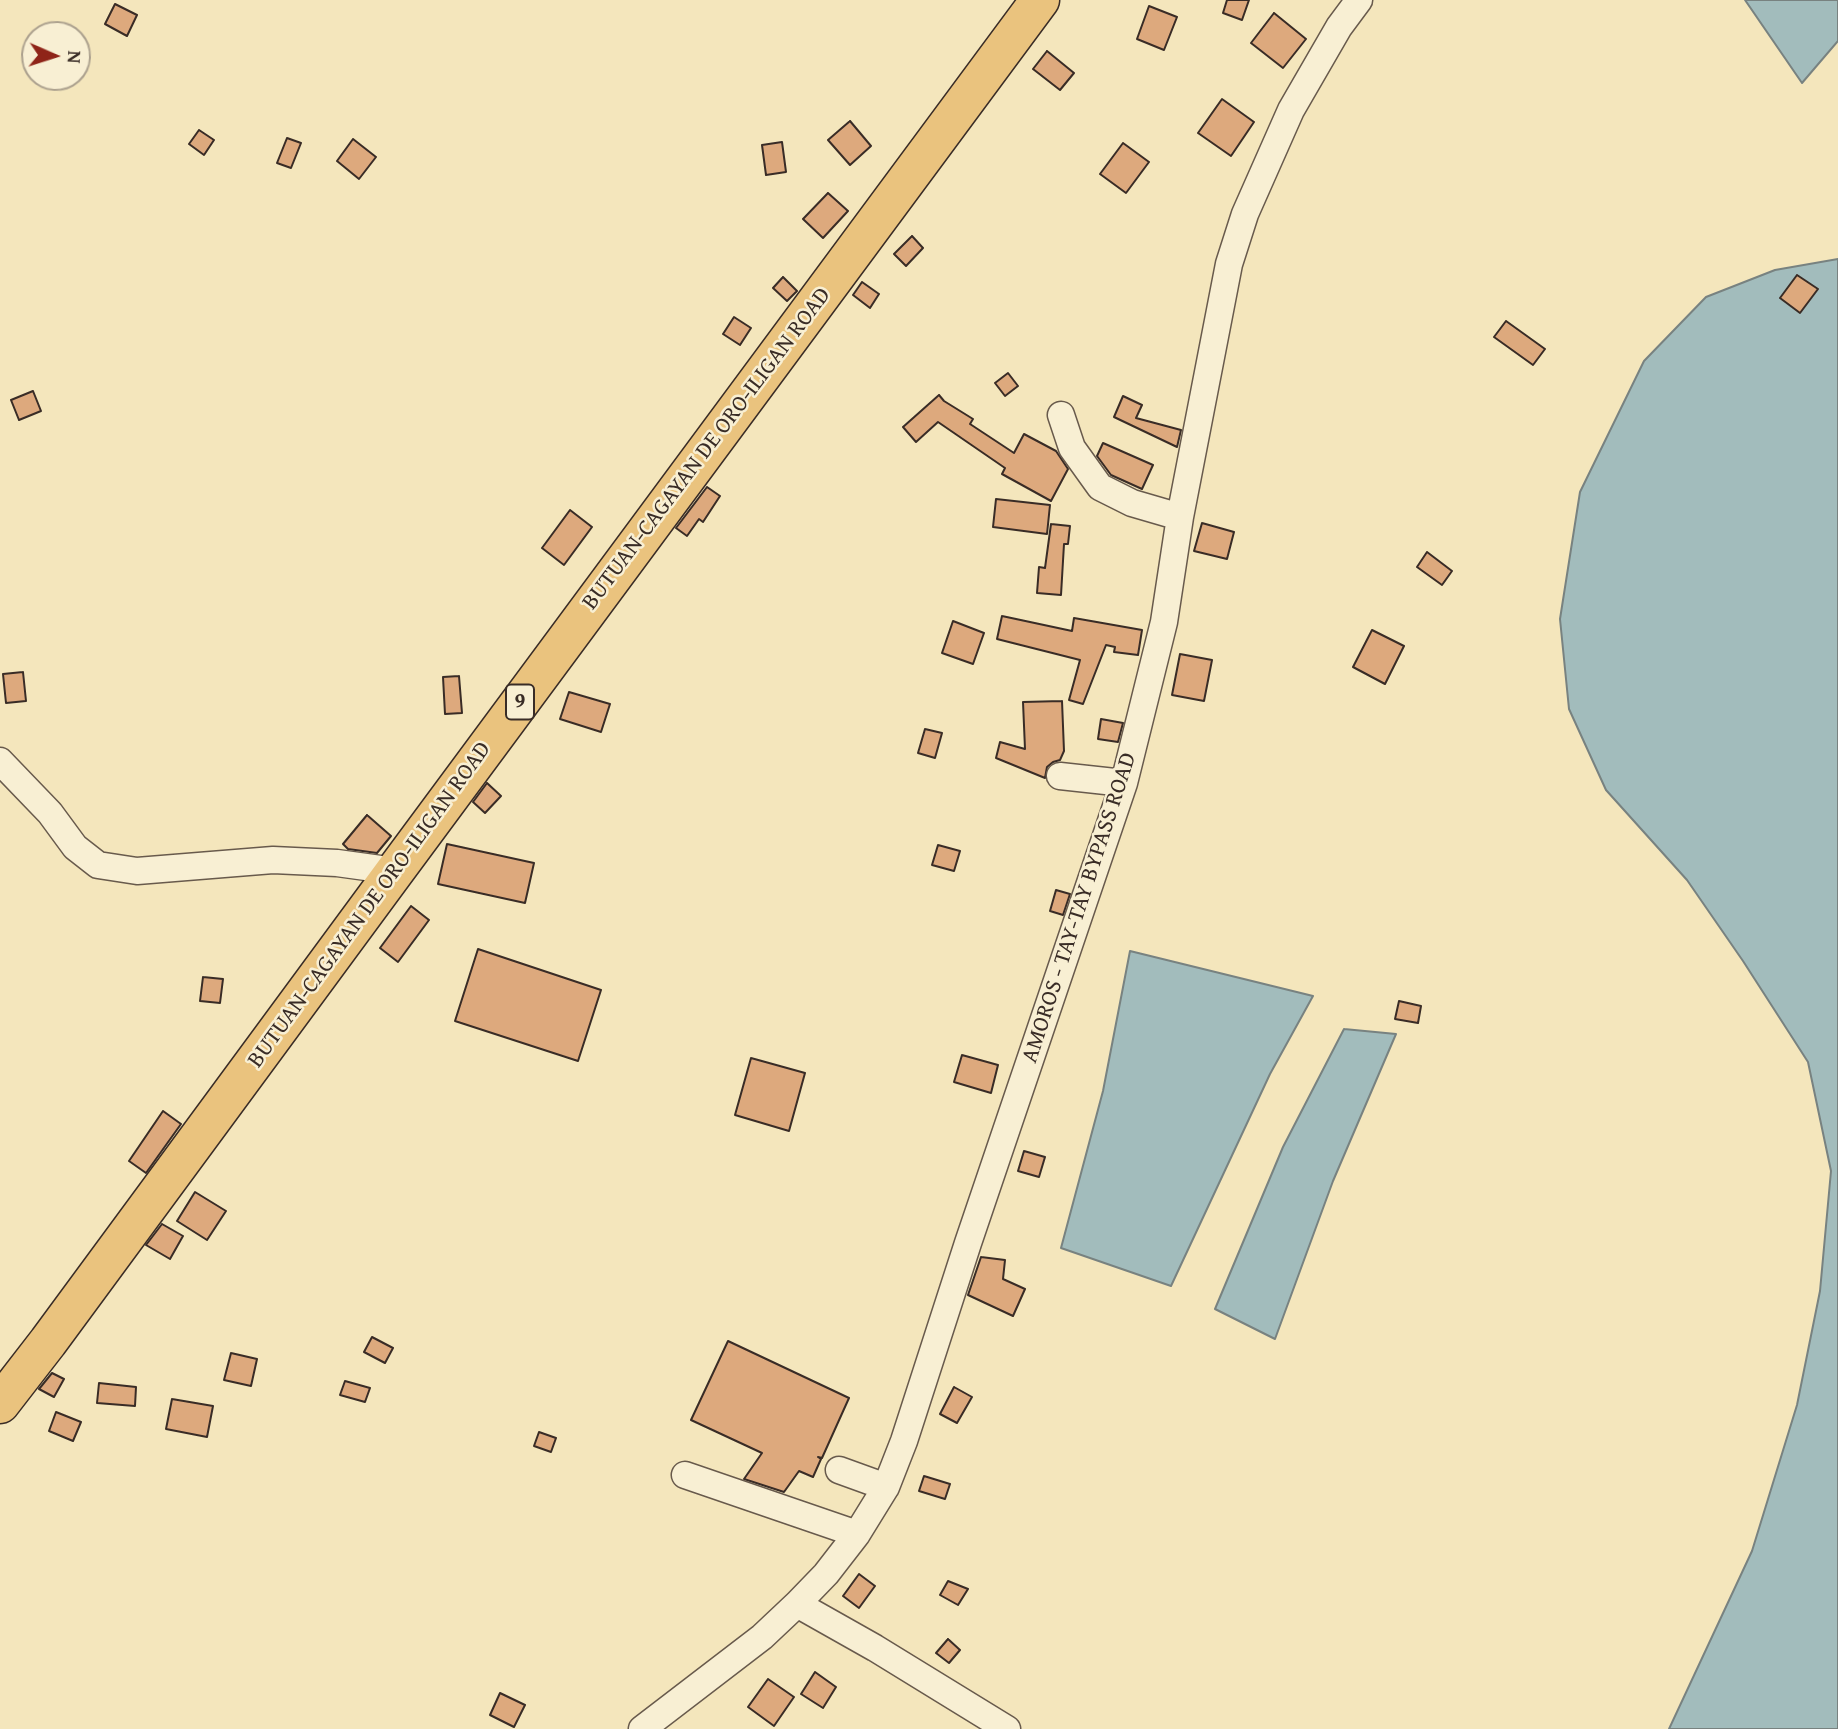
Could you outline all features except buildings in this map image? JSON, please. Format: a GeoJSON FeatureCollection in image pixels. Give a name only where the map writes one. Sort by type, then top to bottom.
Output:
{"type":"FeatureCollection","features":[{"type":"Feature","properties":{"kind":"highway","name":"BUTUAN-CAGAYAN DE ORO-ILIGAN ROAD"},"geometry":{"type":"LineString","coordinates":[[0,1404],[12,1371],[395,870],[1040,0]]}},
{"type":"Feature","properties":{"kind":"street","name":"AMOROS - TAY-TAY BYPASS ROAD"},"geometry":{"type":"LineString","coordinates":[[642,1729],[762,1637],[797,1604],[826,1574],[857,1534],[886,1487],[904,1441],[972,1230],[1125,783],[1164,622],[1180,517],[1229,264],[1245,214],[1291,110],[1339,27],[1359,0]]}},
{"type":"Feature","properties":{"kind":"street"},"geometry":{"type":"LineString","coordinates":[[1061,415],[1072,448],[1100,487],[1132,503],[1180,517]]}},
{"type":"Feature","properties":{"kind":"street"},"geometry":{"type":"LineString","coordinates":[[0,761],[50,813],[75,847],[98,865],[137,871],[273,860],[337,863],[395,870]]}},
{"type":"Feature","properties":{"kind":"street"},"geometry":{"type":"LineString","coordinates":[[1060,776],[1125,783]]}},
{"type":"Feature","properties":{"kind":"street"},"geometry":{"type":"LineString","coordinates":[[839,1470],[886,1487]]}},
{"type":"Feature","properties":{"kind":"street"},"geometry":{"type":"LineString","coordinates":[[685,1475],[857,1534]]}},
{"type":"Feature","properties":{"kind":"street"},"geometry":{"type":"LineString","coordinates":[[797,1604],[1007,1729]]}},
{"type":"Feature","properties":{"kind":"water"},"geometry":{"type":"Polygon","coordinates":[[[1745,0],[1838,0],[1838,41],[1802,83],[1745,0]]]}},
{"type":"Feature","properties":{"kind":"water"},"geometry":{"type":"Polygon","coordinates":[[[1838,259],[1838,1729],[1669,1729],[1752,1551],[1797,1405],[1820,1291],[1831,1171],[1808,1062],[1687,880],[1606,790],[1569,709],[1560,619],[1580,492],[1644,361],[1706,297],[1775,270],[1838,259]]]}},
{"type":"Feature","properties":{"kind":"water"},"geometry":{"type":"Polygon","coordinates":[[[1130,951],[1313,996],[1270,1074],[1171,1286],[1061,1248],[1103,1091],[1130,951]]]}},
{"type":"Feature","properties":{"kind":"water"},"geometry":{"type":"Polygon","coordinates":[[[1344,1029],[1396,1034],[1333,1181],[1275,1339],[1215,1309],[1283,1147],[1344,1029]]]}}]}
